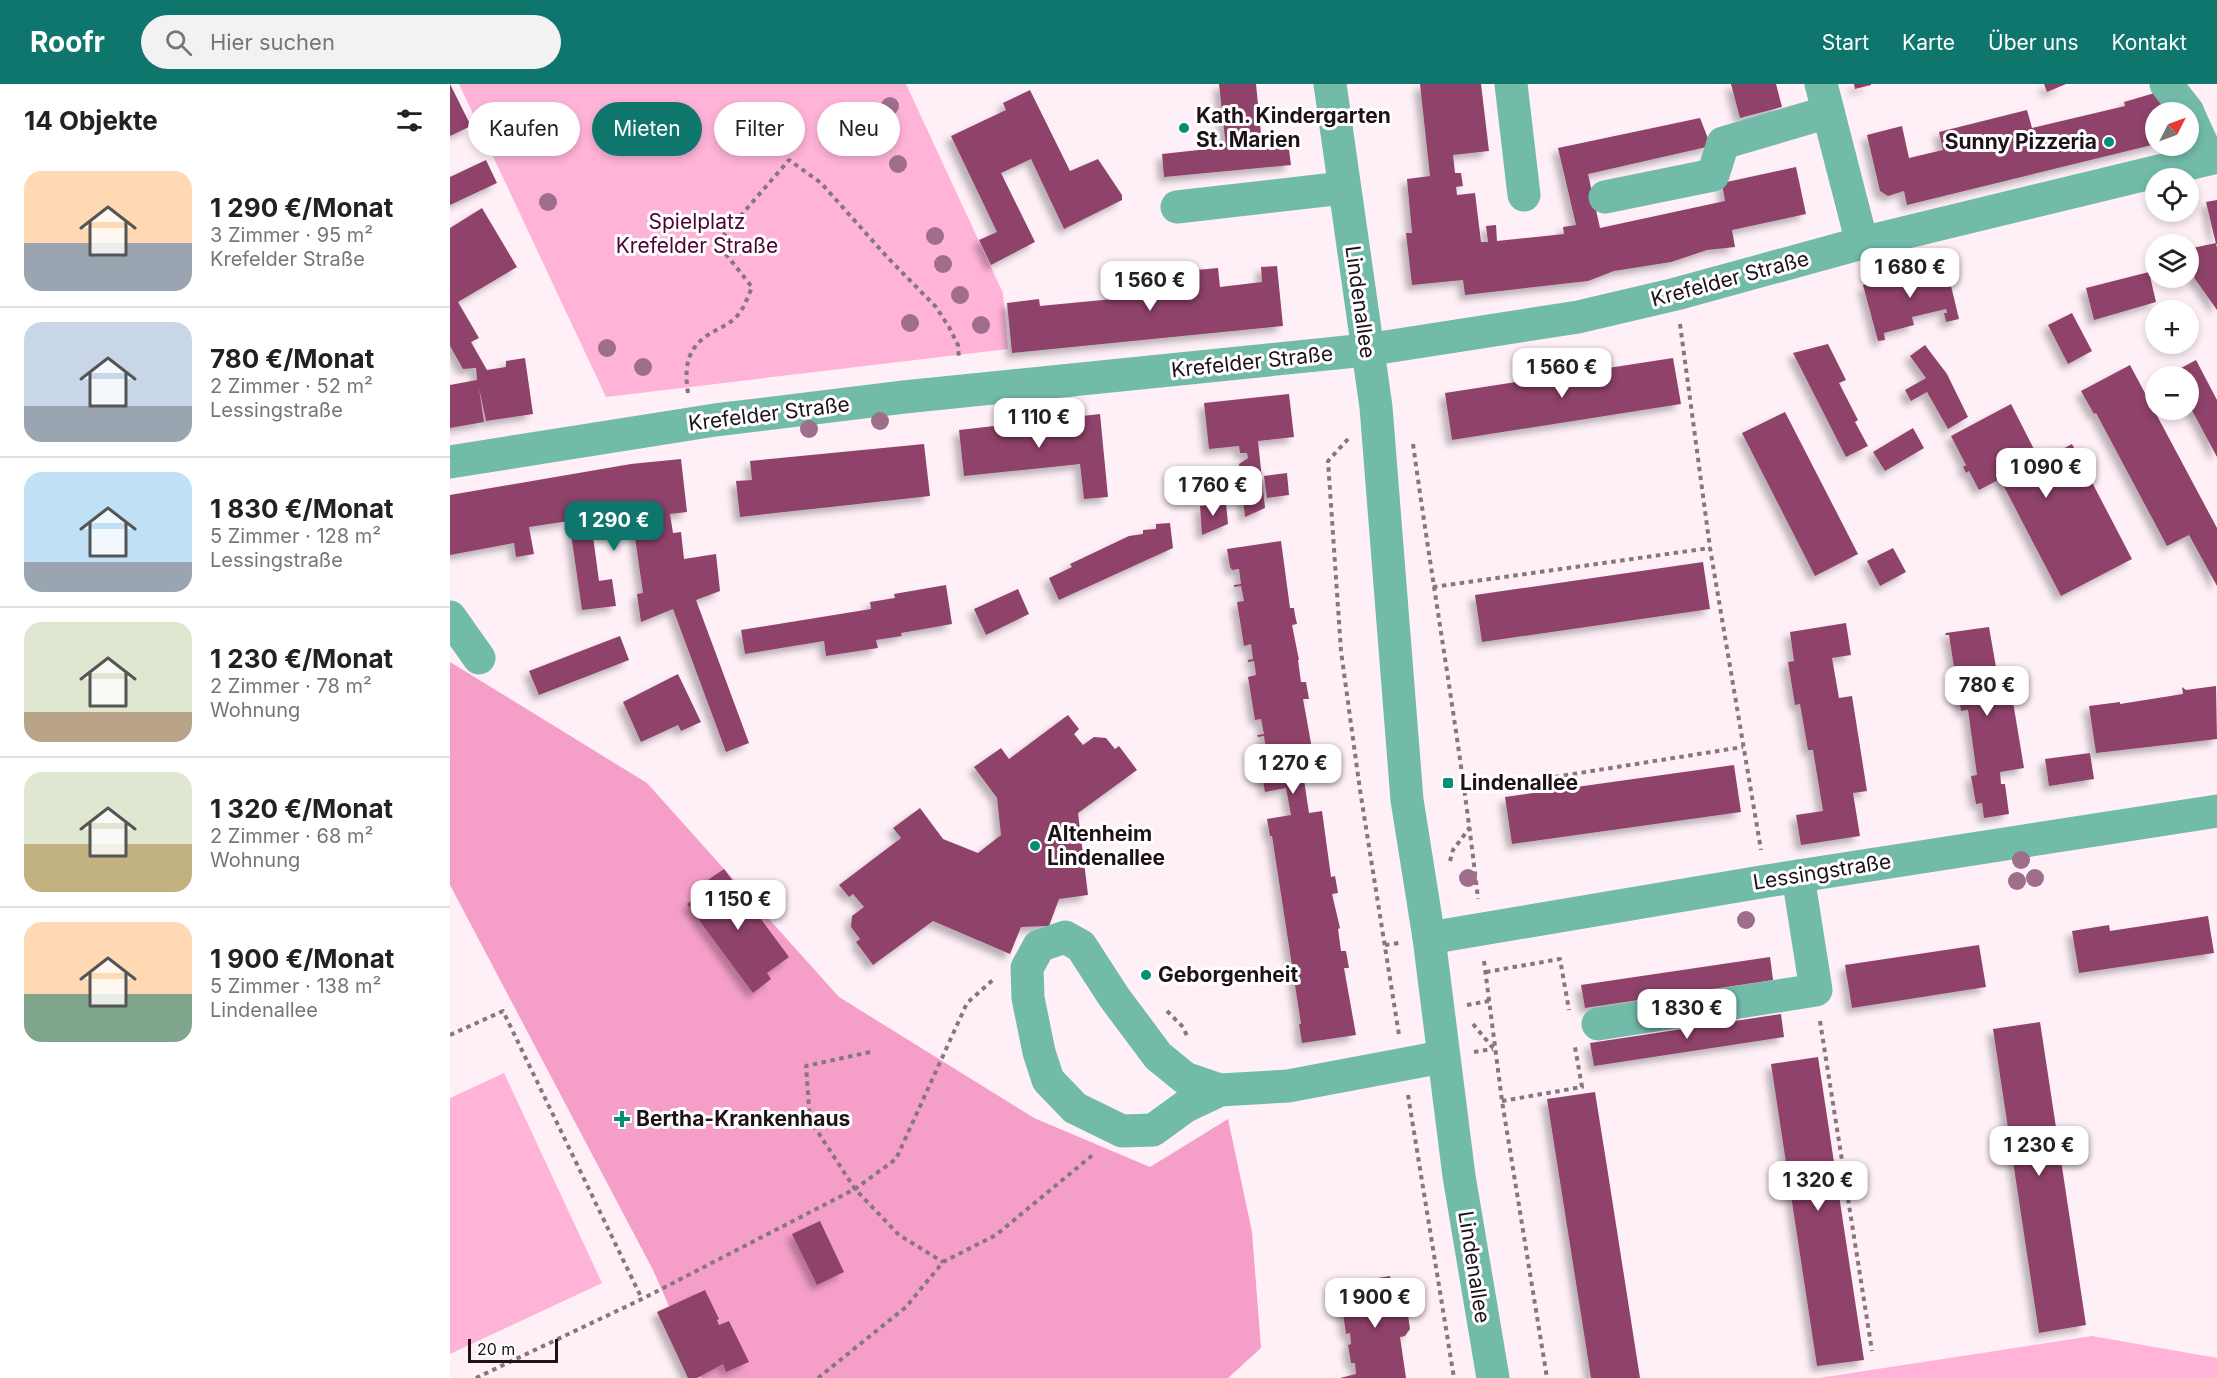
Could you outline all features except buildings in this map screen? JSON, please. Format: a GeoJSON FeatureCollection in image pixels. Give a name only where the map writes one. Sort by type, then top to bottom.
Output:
{"type":"FeatureCollection","features":[{"type":"Feature","properties":{"kind":"street","name":"Lindenallee"},"geometry":{"type":"LineString","coordinates":[[1330,84],[1366,350],[1376,407],[1407,800],[1429,938],[1442,1057],[1459,1176],[1493,1378]]}},
{"type":"Feature","properties":{"kind":"street"},"geometry":{"type":"LineString","coordinates":[[1511,84],[1524,195]]}},
{"type":"Feature","properties":{"kind":"street"},"geometry":{"type":"LineString","coordinates":[[2166,84],[2180,102]]}},
{"type":"Feature","properties":{"kind":"street"},"geometry":{"type":"LineString","coordinates":[[1605,197],[1713,176],[1723,143],[1824,98],[1862,243]]}},
{"type":"Feature","properties":{"kind":"street"},"geometry":{"type":"LineString","coordinates":[[2199,133],[2213,158]]}},
{"type":"Feature","properties":{"kind":"street","name":"Krefelder Straße"},"geometry":{"type":"LineString","coordinates":[[450,462],[693,423],[963,391],[1366,350],[1578,317],[1676,294],[1862,243],[2213,158]]}},
{"type":"Feature","properties":{"kind":"street"},"geometry":{"type":"LineString","coordinates":[[1177,207],[1344,188]]}},
{"type":"Feature","properties":{"kind":"street"},"geometry":{"type":"LineString","coordinates":[[450,617],[479,658]]}},
{"type":"Feature","properties":{"kind":"street","name":"Lessingstraße"},"geometry":{"type":"LineString","coordinates":[[1429,938],[1782,878],[2217,811]]}},
{"type":"Feature","properties":{"kind":"street"},"geometry":{"type":"LineString","coordinates":[[1581,1027],[1816,990],[1782,878]]}},
{"type":"Feature","properties":{"kind":"street"},"geometry":{"type":"LineString","coordinates":[[1220,1090],[1185,1078],[1158,1056],[1114,997],[1081,946],[1065,937],[1039,946],[1027,968],[1028,998],[1039,1052],[1048,1080],[1075,1108],[1122,1131],[1153,1130],[1186,1106],[1220,1090],[1288,1086],[1442,1057]]}},
{"type":"Feature","properties":{"kind":"path"},"geometry":{"type":"LineString","coordinates":[[693,423],[685,372],[692,350],[705,336],[725,327],[738,315],[752,287],[717,243],[789,160],[821,183],[888,258],[936,307],[958,345],[963,391]]}},
{"type":"Feature","properties":{"kind":"path"},"geometry":{"type":"LineString","coordinates":[[1676,294],[1710,548],[1743,747],[1782,878]]}},
{"type":"Feature","properties":{"kind":"path"},"geometry":{"type":"LineString","coordinates":[[1376,407],[1328,461],[1341,651],[1360,790],[1454,1378]]}},
{"type":"Feature","properties":{"kind":"path"},"geometry":{"type":"LineString","coordinates":[[1413,443],[1432,587],[1470,827]]}},
{"type":"Feature","properties":{"kind":"path"},"geometry":{"type":"LineString","coordinates":[[1432,587],[1710,548]]}},
{"type":"Feature","properties":{"kind":"path"},"geometry":{"type":"LineString","coordinates":[[1466,791],[1743,747]]}},
{"type":"Feature","properties":{"kind":"path"},"geometry":{"type":"LineString","coordinates":[[1485,972],[1560,959],[1581,1027],[1582,1088],[1502,1101]]}},
{"type":"Feature","properties":{"kind":"path"},"geometry":{"type":"LineString","coordinates":[[476,1378],[642,1299],[855,1189],[897,1160],[968,1003],[1003,971]]}},
{"type":"Feature","properties":{"kind":"path"},"geometry":{"type":"LineString","coordinates":[[1816,990],[1872,1351]]}},
{"type":"Feature","properties":{"kind":"path"},"geometry":{"type":"LineString","coordinates":[[450,1035],[503,1011],[642,1299]]}},
{"type":"Feature","properties":{"kind":"path"},"geometry":{"type":"LineString","coordinates":[[1494,1048],[1547,1378]]}},
{"type":"Feature","properties":{"kind":"path"},"geometry":{"type":"LineString","coordinates":[[870,1052],[806,1066],[810,1120],[855,1189],[899,1235],[943,1262]]}},
{"type":"Feature","properties":{"kind":"path"},"geometry":{"type":"LineString","coordinates":[[818,1378],[906,1307],[943,1262],[996,1235],[1122,1131]]}},
{"type":"Feature","properties":{"kind":"green space","name":"Spielplatz Krefelder Straße"},"geometry":{"type":"Polygon","coordinates":[[[459,84],[906,84],[1003,293],[1008,349],[606,397],[493,156],[580,156],[580,102],[468,103],[459,84]]]}},
{"type":"Feature","properties":{"kind":"green space"},"geometry":{"type":"Polygon","coordinates":[[[504,1073],[602,1283],[450,1354],[450,1098],[504,1073]]]}},
{"type":"Feature","properties":{"kind":"green space"},"geometry":{"type":"Polygon","coordinates":[[[2092,1336],[2217,1358],[2217,1378],[1819,1378],[2092,1336]]]}},
{"type":"Feature","properties":{"kind":"shaded area"},"geometry":{"type":"Polygon","coordinates":[[[450,662],[647,783],[839,997],[1034,1118],[1150,1167],[1228,1119],[1252,1232],[1261,1348],[1228,1378],[701,1378],[653,1270],[450,885],[450,662]]]}},
{"type":"Feature","properties":{"kind":"place","name":"Kath. Kindergarten St. Marien"},"geometry":{"type":"Point","coordinates":[1184,128]}},
{"type":"Feature","properties":{"kind":"place","name":"Sunny Pizzeria"},"geometry":{"type":"Point","coordinates":[2109,142]}},
{"type":"Feature","properties":{"kind":"place","name":"Lindenallee"},"geometry":{"type":"Point","coordinates":[1448,783]}},
{"type":"Feature","properties":{"kind":"place","name":"Altenheim Lindenallee"},"geometry":{"type":"Point","coordinates":[1035,846]}},
{"type":"Feature","properties":{"kind":"place","name":"Geborgenheit"},"geometry":{"type":"Point","coordinates":[1146,975]}},
{"type":"Feature","properties":{"kind":"place","name":"Bertha-Krankenhaus"},"geometry":{"type":"Point","coordinates":[622,1119]}}]}
